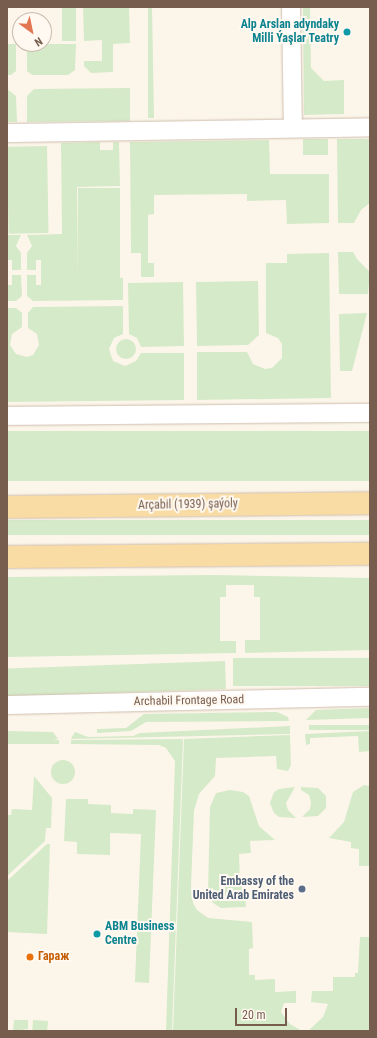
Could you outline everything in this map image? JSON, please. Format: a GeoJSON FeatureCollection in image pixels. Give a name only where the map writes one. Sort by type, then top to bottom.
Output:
{"type":"FeatureCollection","features":[{"type":"Feature","properties":{"kind":"main road","name":"Arçabil (1939) şaýoly"},"geometry":{"type":"LineString","coordinates":[[7,507],[370,503]]}},
{"type":"Feature","properties":{"kind":"main road"},"geometry":{"type":"LineString","coordinates":[[7,557],[370,554]]}},
{"type":"Feature","properties":{"kind":"street"},"geometry":{"type":"LineString","coordinates":[[291,7],[293,128]]}},
{"type":"Feature","properties":{"kind":"street"},"geometry":{"type":"LineString","coordinates":[[7,133],[370,126]]}},
{"type":"Feature","properties":{"kind":"street"},"geometry":{"type":"LineString","coordinates":[[7,416],[370,413]]}},
{"type":"Feature","properties":{"kind":"street","name":"Archabil Frontage Road"},"geometry":{"type":"LineString","coordinates":[[7,705],[370,697]]}},
{"type":"Feature","properties":{"kind":"green space"},"geometry":{"type":"Polygon","coordinates":[[[62,7],[76,7],[76,41],[62,41],[62,7]]]}},
{"type":"Feature","properties":{"kind":"green space"},"geometry":{"type":"Polygon","coordinates":[[[83,7],[129,7],[130,43],[113,44],[113,72],[91,73],[84,66],[84,61],[102,61],[102,40],[84,41],[83,7]]]}},
{"type":"Feature","properties":{"kind":"green space"},"geometry":{"type":"Polygon","coordinates":[[[148,7],[152,7],[154,118],[148,118],[148,7]]]}},
{"type":"Feature","properties":{"kind":"green space"},"geometry":{"type":"Polygon","coordinates":[[[303,7],[310,7],[311,68],[324,81],[344,80],[344,114],[304,115],[303,7]]]}},
{"type":"Feature","properties":{"kind":"green space"},"geometry":{"type":"Polygon","coordinates":[[[7,44],[12,44],[12,52],[16,52],[16,71],[11,75],[7,75],[7,44]]]}},
{"type":"Feature","properties":{"kind":"green space"},"geometry":{"type":"Polygon","coordinates":[[[52,44],[76,44],[75,70],[68,75],[32,75],[27,71],[27,52],[52,52],[52,44]]]}},
{"type":"Feature","properties":{"kind":"green space"},"geometry":{"type":"Polygon","coordinates":[[[130,88],[130,121],[27,122],[27,96],[34,89],[130,88]]]}},
{"type":"Feature","properties":{"kind":"green space"},"geometry":{"type":"Polygon","coordinates":[[[7,89],[16,96],[17,122],[7,122],[7,89]]]}},
{"type":"Feature","properties":{"kind":"green space"},"geometry":{"type":"Polygon","coordinates":[[[303,139],[328,139],[328,155],[303,155],[303,139]]]}},
{"type":"Feature","properties":{"kind":"green space"},"geometry":{"type":"Polygon","coordinates":[[[337,139],[370,139],[370,203],[361,210],[354,223],[338,223],[337,139]]]}},
{"type":"Feature","properties":{"kind":"green space"},"geometry":{"type":"Polygon","coordinates":[[[269,140],[270,174],[329,174],[329,223],[287,224],[286,200],[247,201],[247,194],[154,195],[154,214],[148,215],[148,263],[154,263],[154,277],[141,277],[141,253],[131,253],[130,142],[269,140]]]}},
{"type":"Feature","properties":{"kind":"green space"},"geometry":{"type":"Polygon","coordinates":[[[100,142],[100,150],[113,150],[113,142],[119,142],[120,186],[77,187],[78,278],[123,278],[123,300],[33,301],[27,296],[27,275],[36,275],[36,285],[41,285],[41,260],[36,260],[36,270],[27,270],[27,253],[32,246],[27,235],[62,234],[61,143],[100,142]]]}},
{"type":"Feature","properties":{"kind":"green space"},"geometry":{"type":"Polygon","coordinates":[[[47,146],[49,233],[9,234],[7,147],[47,146]]]}},
{"type":"Feature","properties":{"kind":"green space"},"geometry":{"type":"Polygon","coordinates":[[[78,188],[120,188],[120,278],[78,278],[78,188]]]}},
{"type":"Feature","properties":{"kind":"green space"},"geometry":{"type":"Polygon","coordinates":[[[7,235],[21,235],[16,246],[21,253],[21,270],[12,270],[12,260],[7,260],[7,235]]]}},
{"type":"Feature","properties":{"kind":"green space"},"geometry":{"type":"Polygon","coordinates":[[[338,252],[353,252],[357,259],[370,272],[368,294],[339,294],[338,252]]]}},
{"type":"Feature","properties":{"kind":"green space"},"geometry":{"type":"Polygon","coordinates":[[[329,253],[331,398],[197,400],[197,352],[247,352],[253,364],[265,369],[272,368],[282,358],[282,344],[278,338],[266,333],[266,263],[287,263],[287,254],[329,253]]]}},
{"type":"Feature","properties":{"kind":"green space"},"geometry":{"type":"Polygon","coordinates":[[[12,275],[21,275],[22,296],[16,301],[7,301],[7,285],[12,285],[12,275]]]}},
{"type":"Feature","properties":{"kind":"green space"},"geometry":{"type":"Polygon","coordinates":[[[258,281],[259,335],[248,345],[197,346],[196,282],[258,281]]]}},
{"type":"Feature","properties":{"kind":"green space"},"geometry":{"type":"Polygon","coordinates":[[[183,282],[184,346],[141,347],[137,338],[129,334],[128,283],[183,282]]]}},
{"type":"Feature","properties":{"kind":"green space"},"geometry":{"type":"Polygon","coordinates":[[[123,306],[123,334],[114,338],[109,349],[113,361],[125,366],[136,361],[141,353],[184,353],[184,400],[7,402],[7,308],[16,308],[22,313],[22,327],[12,334],[10,345],[16,354],[27,357],[33,355],[39,345],[37,334],[28,328],[28,313],[33,307],[123,306]]]}},
{"type":"Feature","properties":{"kind":"green space"},"geometry":{"type":"Polygon","coordinates":[[[367,313],[352,371],[340,371],[339,314],[367,313]]]}},
{"type":"Feature","properties":{"kind":"green space"},"geometry":{"type":"Polygon","coordinates":[[[126,339],[133,342],[136,349],[133,356],[126,359],[119,356],[116,349],[119,342],[126,339]]]}},
{"type":"Feature","properties":{"kind":"green space"},"geometry":{"type":"Polygon","coordinates":[[[7,431],[370,431],[370,481],[7,481],[7,431]]]}},
{"type":"Feature","properties":{"kind":"green space"},"geometry":{"type":"Polygon","coordinates":[[[7,520],[370,520],[370,535],[7,535],[7,520]]]}},
{"type":"Feature","properties":{"kind":"green space"},"geometry":{"type":"Polygon","coordinates":[[[213,575],[370,578],[370,650],[245,653],[245,640],[260,640],[260,597],[254,597],[254,585],[226,585],[226,597],[220,597],[220,641],[236,641],[236,653],[7,657],[7,577],[213,575]]]}},
{"type":"Feature","properties":{"kind":"green space"},"geometry":{"type":"Polygon","coordinates":[[[233,658],[370,658],[370,686],[233,686],[233,658]]]}},
{"type":"Feature","properties":{"kind":"green space"},"geometry":{"type":"Polygon","coordinates":[[[225,661],[226,689],[8,697],[7,669],[225,661]]]}},
{"type":"Feature","properties":{"kind":"green space"},"geometry":{"type":"Polygon","coordinates":[[[370,708],[370,718],[306,720],[316,710],[370,708]]]}},
{"type":"Feature","properties":{"kind":"green space"},"geometry":{"type":"Polygon","coordinates":[[[277,712],[288,717],[289,721],[146,722],[131,731],[97,733],[97,729],[126,728],[144,714],[277,712]]]}},
{"type":"Feature","properties":{"kind":"green space"},"geometry":{"type":"Polygon","coordinates":[[[309,725],[370,725],[370,730],[309,730],[309,725]]]}},
{"type":"Feature","properties":{"kind":"green space"},"geometry":{"type":"Polygon","coordinates":[[[290,726],[290,734],[71,739],[75,732],[88,737],[133,736],[140,733],[290,726]]]}},
{"type":"Feature","properties":{"kind":"green space"},"geometry":{"type":"Polygon","coordinates":[[[7,731],[53,732],[58,739],[53,740],[59,740],[59,744],[7,744],[7,731]]]}},
{"type":"Feature","properties":{"kind":"green space"},"geometry":{"type":"Polygon","coordinates":[[[370,731],[370,751],[359,752],[358,736],[310,738],[310,744],[306,745],[305,734],[370,731]]]}},
{"type":"Feature","properties":{"kind":"green space"},"geometry":{"type":"Polygon","coordinates":[[[290,735],[291,765],[288,771],[277,769],[276,756],[216,758],[215,776],[199,794],[194,811],[191,886],[193,903],[197,910],[208,918],[252,922],[253,948],[249,949],[249,975],[255,975],[255,980],[275,979],[275,992],[296,991],[296,1003],[284,1003],[281,1012],[290,1024],[302,1031],[173,1031],[184,739],[290,735]]]}},
{"type":"Feature","properties":{"kind":"green space"},"geometry":{"type":"Polygon","coordinates":[[[183,739],[172,1031],[166,1031],[175,761],[166,748],[159,745],[71,744],[71,740],[183,739]]]}},
{"type":"Feature","properties":{"kind":"green space"},"geometry":{"type":"Polygon","coordinates":[[[63,760],[71,764],[75,772],[71,780],[63,784],[55,780],[51,772],[55,764],[63,760]]]}},
{"type":"Feature","properties":{"kind":"green space"},"geometry":{"type":"Polygon","coordinates":[[[34,776],[52,798],[51,828],[46,828],[45,841],[7,876],[7,815],[11,815],[12,809],[32,810],[34,776]]]}},
{"type":"Feature","properties":{"kind":"green space"},"geometry":{"type":"Polygon","coordinates":[[[364,785],[370,786],[370,866],[359,866],[359,849],[351,848],[351,842],[329,838],[344,822],[353,792],[364,785]]]}},
{"type":"Feature","properties":{"kind":"green space"},"geometry":{"type":"Polygon","coordinates":[[[295,787],[286,803],[288,810],[296,818],[279,817],[274,813],[270,803],[274,792],[279,789],[295,787]]]}},
{"type":"Feature","properties":{"kind":"green space"},"geometry":{"type":"Polygon","coordinates":[[[301,787],[318,788],[326,796],[326,808],[318,816],[302,817],[310,809],[311,802],[309,795],[301,790],[301,787]]]}},
{"type":"Feature","properties":{"kind":"green space"},"geometry":{"type":"Polygon","coordinates":[[[230,790],[243,792],[249,796],[259,826],[275,840],[250,841],[251,853],[239,854],[240,886],[245,886],[246,907],[221,908],[213,903],[208,894],[210,807],[216,793],[230,790]]]}},
{"type":"Feature","properties":{"kind":"green space"},"geometry":{"type":"Polygon","coordinates":[[[66,799],[88,799],[88,804],[111,805],[111,813],[133,814],[133,809],[156,810],[149,983],[135,982],[141,834],[110,833],[110,855],[77,854],[77,842],[64,841],[66,799]]]}},
{"type":"Feature","properties":{"kind":"green space"},"geometry":{"type":"Polygon","coordinates":[[[47,844],[50,844],[47,934],[7,932],[7,881],[47,844]]]}},
{"type":"Feature","properties":{"kind":"green space"},"geometry":{"type":"Polygon","coordinates":[[[360,937],[370,937],[370,1031],[308,1031],[323,1017],[328,1004],[311,1002],[312,991],[333,991],[333,977],[355,977],[355,973],[358,973],[360,937]]]}},
{"type":"Feature","properties":{"kind":"green space"},"geometry":{"type":"Polygon","coordinates":[[[14,1020],[28,1020],[28,1029],[13,1031],[14,1020]]]}},
{"type":"Feature","properties":{"kind":"green space"},"geometry":{"type":"Polygon","coordinates":[[[33,1020],[48,1021],[47,1031],[32,1030],[33,1020]]]}},
{"type":"Feature","properties":{"kind":"place","name":"Alp Arslan adyndaky Milli Ýaşlar Teatry"},"geometry":{"type":"Point","coordinates":[347,32]}},
{"type":"Feature","properties":{"kind":"place","name":"Embassy of the United Arab Emirates"},"geometry":{"type":"Point","coordinates":[302,889]}},
{"type":"Feature","properties":{"kind":"place","name":"ABM Business Centre"},"geometry":{"type":"Point","coordinates":[97,934]}},
{"type":"Feature","properties":{"kind":"place","name":"Гараж"},"geometry":{"type":"Point","coordinates":[30,957]}}]}
